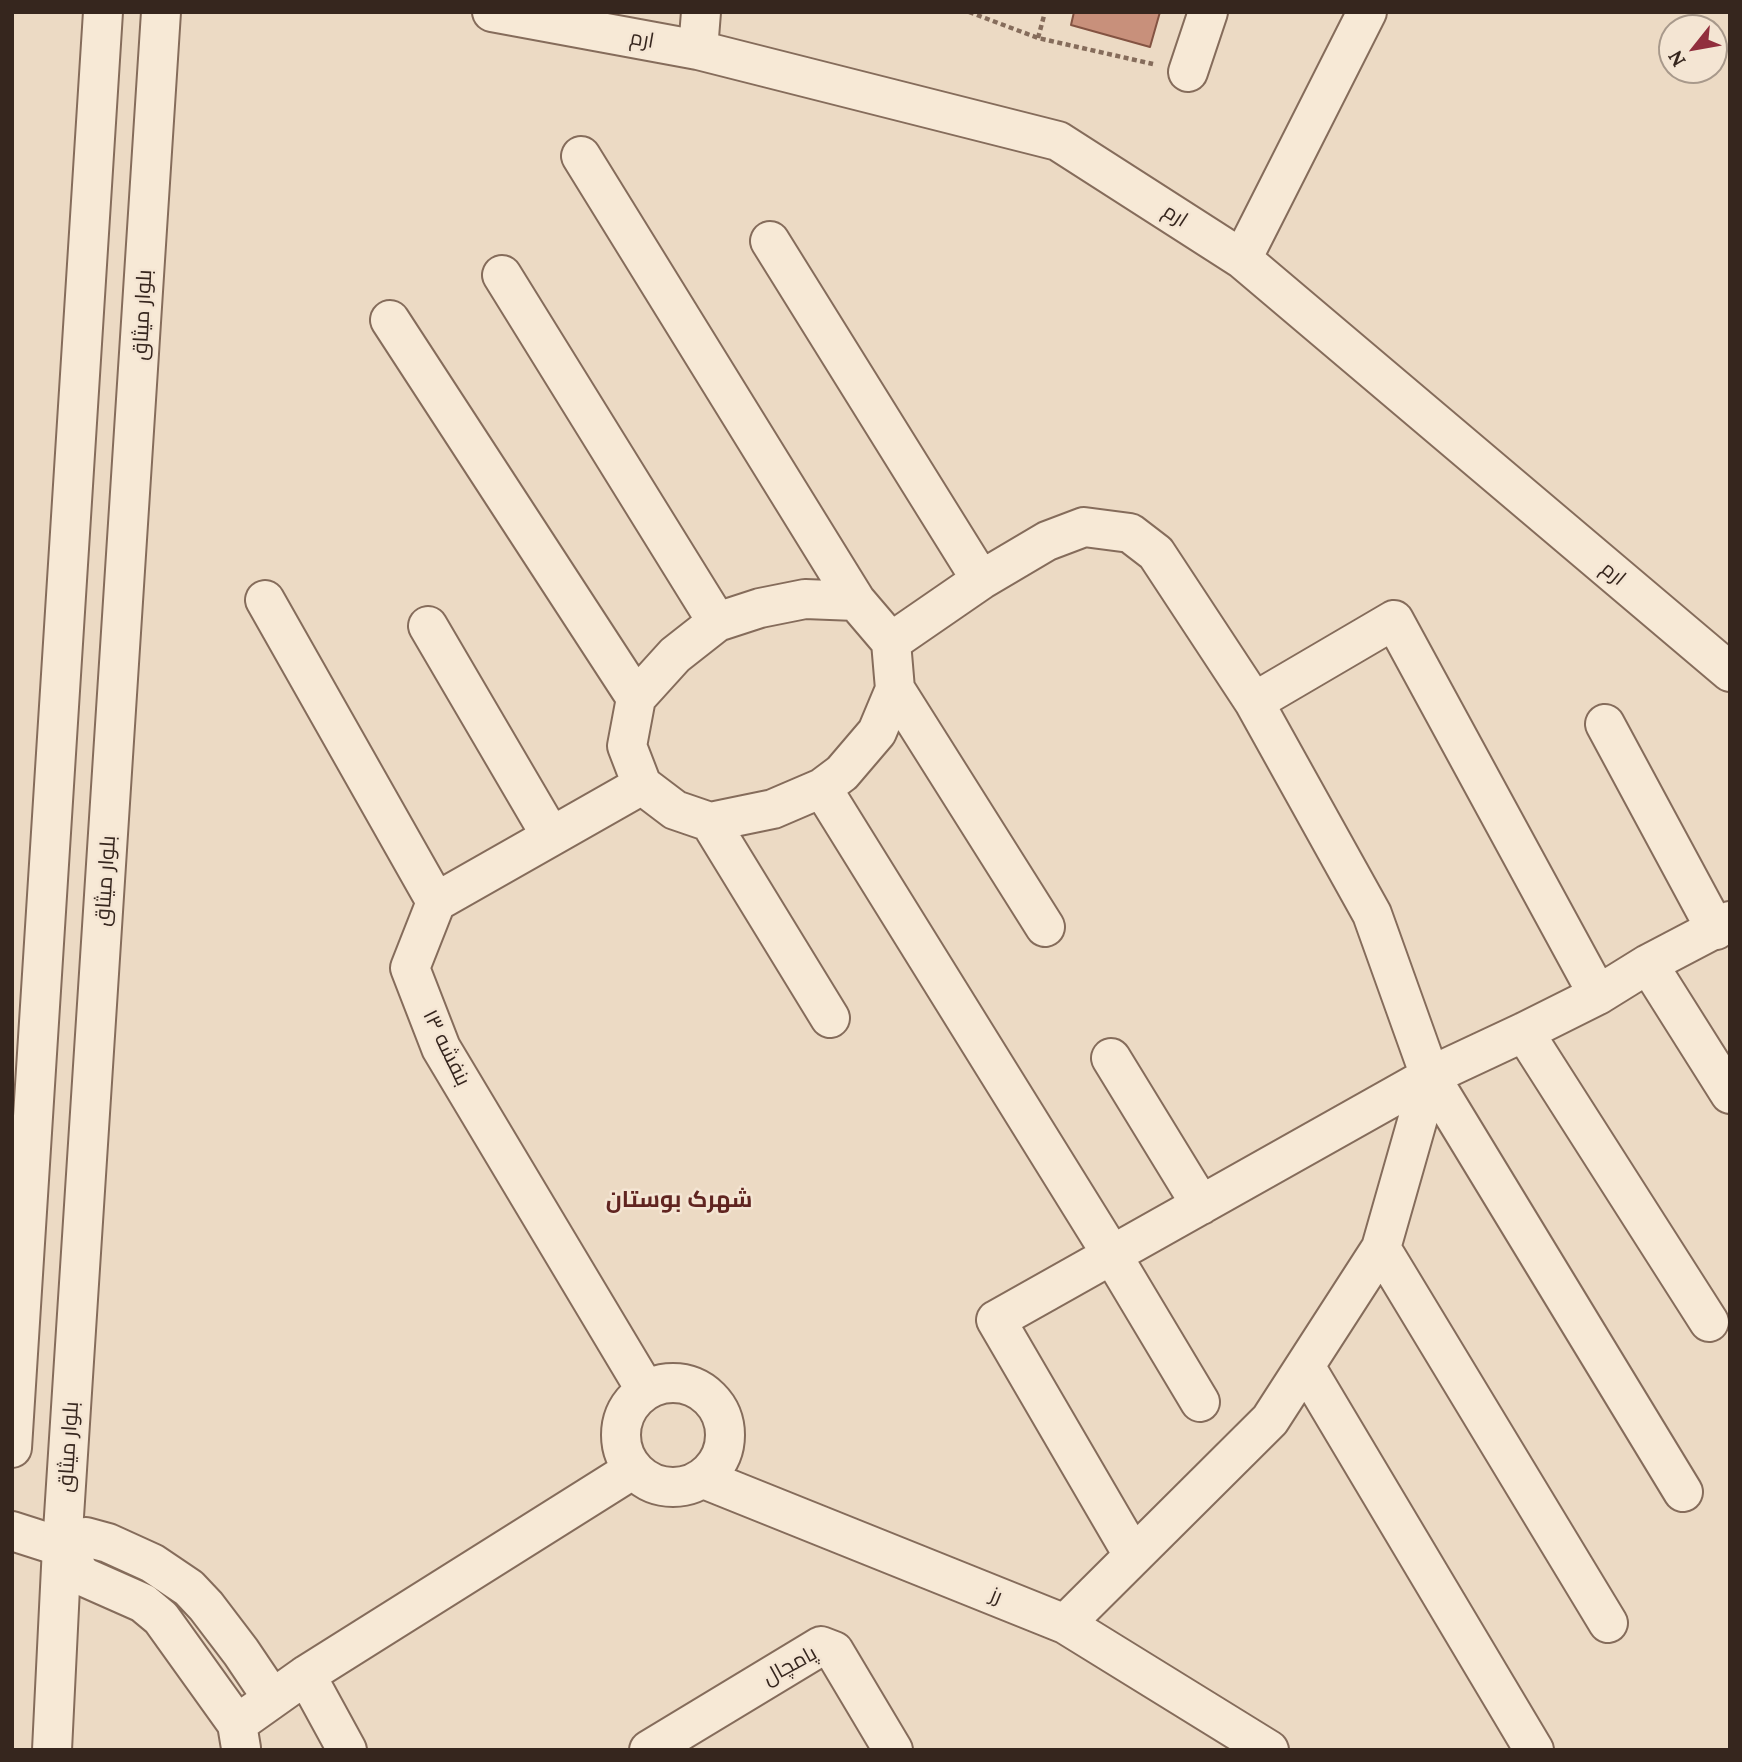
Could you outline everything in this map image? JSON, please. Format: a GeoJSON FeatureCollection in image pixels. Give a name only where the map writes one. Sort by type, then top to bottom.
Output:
{"type":"FeatureCollection","features":[{"type":"Feature","properties":{"kind":"street"},"geometry":{"type":"LineString","coordinates":[[12,1448],[16,1334],[103,12]]}},
{"type":"Feature","properties":{"kind":"street","name":"بلوار میثاق"},"geometry":{"type":"LineString","coordinates":[[52,1750],[62,1547],[139,387],[161,12]]}},
{"type":"Feature","properties":{"kind":"street","name":"ارم"},"geometry":{"type":"LineString","coordinates":[[492,12],[698,50],[1058,141],[1242,259],[1730,672]]}},
{"type":"Feature","properties":{"kind":"street"},"geometry":{"type":"LineString","coordinates":[[698,50],[701,12]]}},
{"type":"Feature","properties":{"kind":"street"},"geometry":{"type":"LineString","coordinates":[[1188,72],[1208,12]]}},
{"type":"Feature","properties":{"kind":"street"},"geometry":{"type":"LineString","coordinates":[[1242,259],[1367,12]]}},
{"type":"Feature","properties":{"kind":"street"},"geometry":{"type":"LineString","coordinates":[[581,156],[856,601],[891,642],[895,689],[1045,927]]}},
{"type":"Feature","properties":{"kind":"street"},"geometry":{"type":"LineString","coordinates":[[770,241],[981,580]]}},
{"type":"Feature","properties":{"kind":"street"},"geometry":{"type":"LineString","coordinates":[[502,275],[717,622]]}},
{"type":"Feature","properties":{"kind":"street"},"geometry":{"type":"LineString","coordinates":[[390,320],[636,698]]}},
{"type":"Feature","properties":{"kind":"street"},"geometry":{"type":"LineString","coordinates":[[891,642],[981,580],[1047,541],[1084,527],[1130,533],[1156,553],[1254,702],[1372,914],[1430,1076],[1683,1492]]}},
{"type":"Feature","properties":{"kind":"street"},"geometry":{"type":"LineString","coordinates":[[856,601],[805,599],[760,608],[717,622],[675,655],[636,698],[627,746],[642,785],[675,810],[710,822],[773,809],[822,788],[842,773],[877,732],[895,689]]}},
{"type":"Feature","properties":{"kind":"street"},"geometry":{"type":"LineString","coordinates":[[265,600],[436,902],[642,785]]}},
{"type":"Feature","properties":{"kind":"street"},"geometry":{"type":"LineString","coordinates":[[1254,702],[1394,620],[1598,995]]}},
{"type":"Feature","properties":{"kind":"street"},"geometry":{"type":"LineString","coordinates":[[428,626],[551,836]]}},
{"type":"Feature","properties":{"kind":"street"},"geometry":{"type":"LineString","coordinates":[[1133,1555],[996,1320],[1430,1076],[1598,995],[1648,964],[1723,926],[1605,724]]}},
{"type":"Feature","properties":{"kind":"street"},"geometry":{"type":"LineString","coordinates":[[822,788],[1112,1255],[1200,1402]]}},
{"type":"Feature","properties":{"kind":"street"},"geometry":{"type":"LineString","coordinates":[[710,822],[830,1018]]}},
{"type":"Feature","properties":{"kind":"street","name":"بنفشه ۱۳"},"geometry":{"type":"LineString","coordinates":[[436,902],[410,968],[441,1048],[645,1389]]}},
{"type":"Feature","properties":{"kind":"street"},"geometry":{"type":"LineString","coordinates":[[1648,964],[1730,1094]]}},
{"type":"Feature","properties":{"kind":"street"},"geometry":{"type":"LineString","coordinates":[[1524,1032],[1709,1322]]}},
{"type":"Feature","properties":{"kind":"street"},"geometry":{"type":"LineString","coordinates":[[1111,1058],[1201,1205]]}},
{"type":"Feature","properties":{"kind":"street"},"geometry":{"type":"LineString","coordinates":[[1065,1623],[1270,1420],[1381,1248],[1430,1076]]}},
{"type":"Feature","properties":{"kind":"street"},"geometry":{"type":"LineString","coordinates":[[1381,1248],[1608,1623]]}},
{"type":"Feature","properties":{"kind":"street"},"geometry":{"type":"LineString","coordinates":[[1305,1366],[1534,1750]]}},
{"type":"Feature","properties":{"kind":"street"},"geometry":{"type":"LineString","coordinates":[[676,1381],[706,1393],[724,1420],[724,1453],[704,1479],[677,1489],[647,1483],[632,1470],[619,1435],[626,1409],[645,1389],[676,1381]]}},
{"type":"Feature","properties":{"kind":"street"},"geometry":{"type":"LineString","coordinates":[[12,1531],[62,1547],[82,1576],[143,1604],[161,1618],[239,1737],[272,1698],[632,1470]]}},
{"type":"Feature","properties":{"kind":"street","name":"رز"},"geometry":{"type":"LineString","coordinates":[[704,1479],[1065,1623],[1269,1750]]}},
{"type":"Feature","properties":{"kind":"street"},"geometry":{"type":"LineString","coordinates":[[62,1547],[86,1537],[108,1543],[152,1563],[189,1588],[241,1652],[272,1698]]}},
{"type":"Feature","properties":{"kind":"street","name":"پامچال"},"geometry":{"type":"LineString","coordinates":[[649,1750],[821,1646],[834,1651],[893,1750]]}},
{"type":"Feature","properties":{"kind":"street"},"geometry":{"type":"LineString","coordinates":[[306,1675],[347,1750]]}},
{"type":"Feature","properties":{"kind":"path"},"geometry":{"type":"LineString","coordinates":[[969,12],[1038,37],[1188,72]]}},
{"type":"Feature","properties":{"kind":"path"},"geometry":{"type":"LineString","coordinates":[[1038,37],[1045,12]]}},
{"type":"Feature","properties":{"kind":"building"},"geometry":{"type":"Polygon","coordinates":[[[1074,12],[1160,12],[1150,47],[1071,25],[1074,12]]]}},
{"type":"Feature","properties":{"kind":"district","name":"شهرک بوستان"},"geometry":{"type":"Point","coordinates":[679,1200]}}]}
